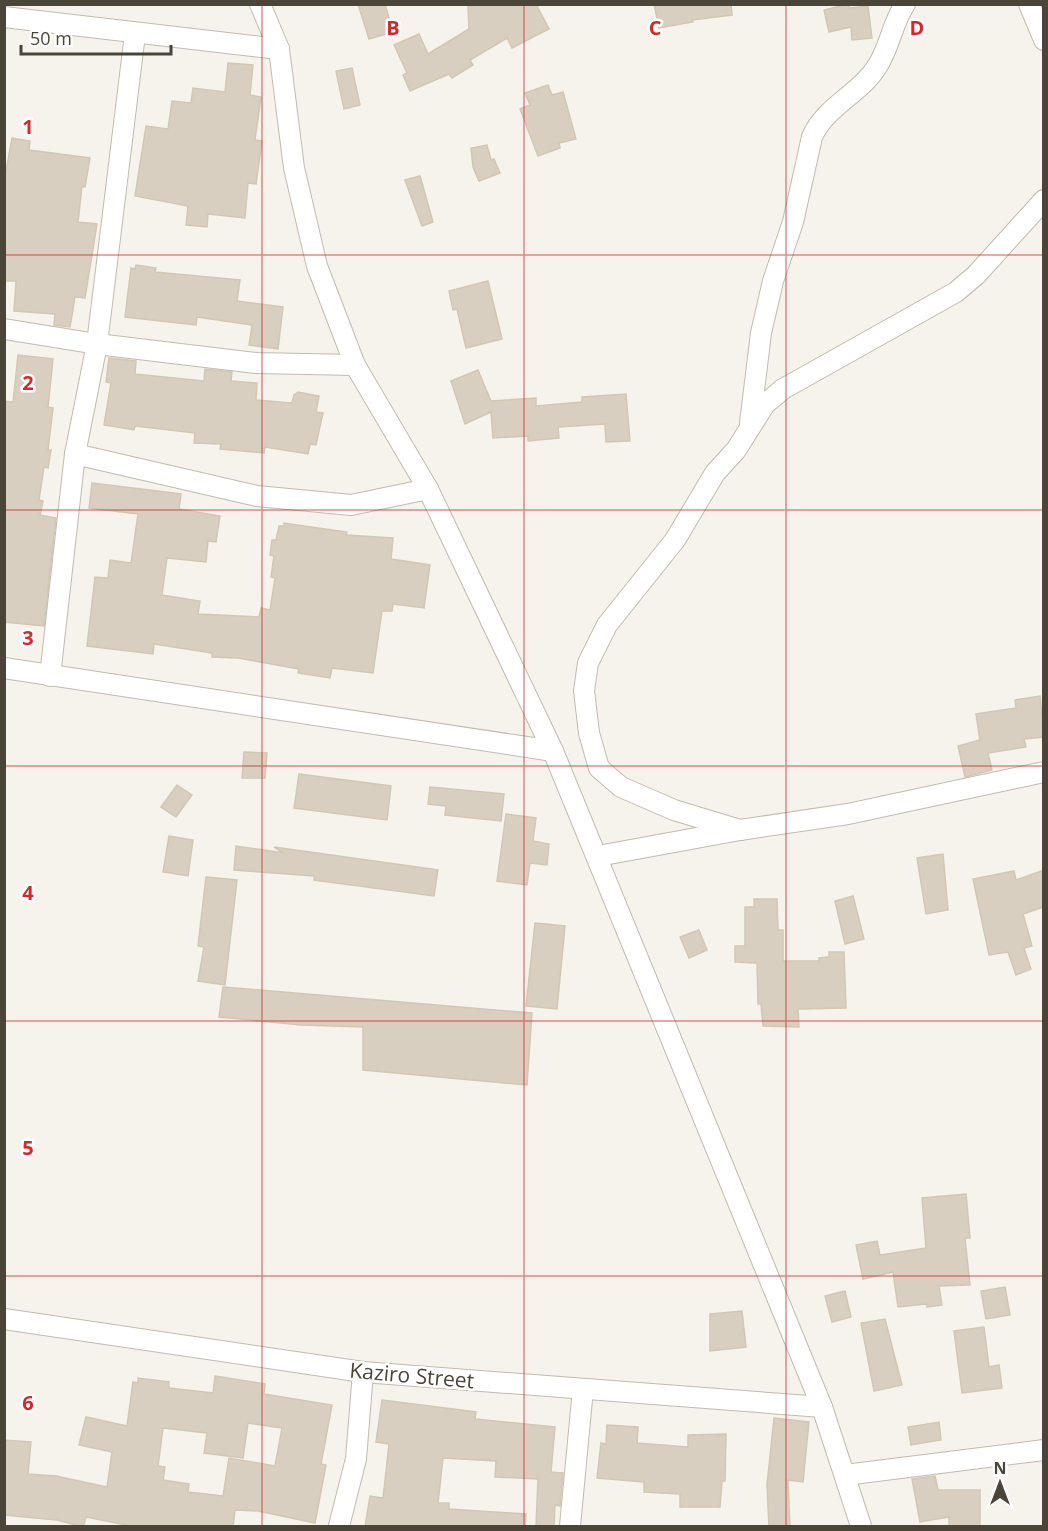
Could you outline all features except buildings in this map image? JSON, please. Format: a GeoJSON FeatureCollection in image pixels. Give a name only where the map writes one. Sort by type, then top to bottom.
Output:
{"type":"FeatureCollection","features":[{"type":"Feature","properties":{"kind":"street"},"geometry":{"type":"LineString","coordinates":[[260,4],[279,49],[294,168],[317,266],[355,365],[428,489],[554,751],[822,1407],[861,1527]]}},
{"type":"Feature","properties":{"kind":"street"},"geometry":{"type":"LineString","coordinates":[[750,425],[761,333],[773,281],[793,222],[812,137],[817,125],[830,109],[878,66],[895,20],[905,4]]}},
{"type":"Feature","properties":{"kind":"street"},"geometry":{"type":"LineString","coordinates":[[1029,4],[1044,40]]}},
{"type":"Feature","properties":{"kind":"street"},"geometry":{"type":"LineString","coordinates":[[4,17],[279,49]]}},
{"type":"Feature","properties":{"kind":"street"},"geometry":{"type":"LineString","coordinates":[[50,676],[75,454],[97,344],[135,34]]}},
{"type":"Feature","properties":{"kind":"street"},"geometry":{"type":"LineString","coordinates":[[740,830],[674,810],[621,787],[599,768],[589,733],[584,691],[588,663],[607,625],[675,540],[715,473],[736,450],[765,404],[783,389],[956,292],[976,275],[1044,200]]}},
{"type":"Feature","properties":{"kind":"street"},"geometry":{"type":"LineString","coordinates":[[4,328],[97,344],[256,363],[355,365]]}},
{"type":"Feature","properties":{"kind":"street"},"geometry":{"type":"LineString","coordinates":[[75,454],[257,496],[351,505],[428,489]]}},
{"type":"Feature","properties":{"kind":"street"},"geometry":{"type":"LineString","coordinates":[[4,668],[554,751]]}},
{"type":"Feature","properties":{"kind":"street"},"geometry":{"type":"LineString","coordinates":[[598,856],[740,830],[848,814],[1044,772]]}},
{"type":"Feature","properties":{"kind":"street","name":"Kaziro Street"},"geometry":{"type":"LineString","coordinates":[[4,1319],[363,1372],[822,1407]]}},
{"type":"Feature","properties":{"kind":"street"},"geometry":{"type":"LineString","coordinates":[[339,1527],[356,1459],[363,1372]]}},
{"type":"Feature","properties":{"kind":"street"},"geometry":{"type":"LineString","coordinates":[[572,1526],[583,1389]]}},
{"type":"Feature","properties":{"kind":"street"},"geometry":{"type":"LineString","coordinates":[[844,1475],[1044,1450]]}}]}
